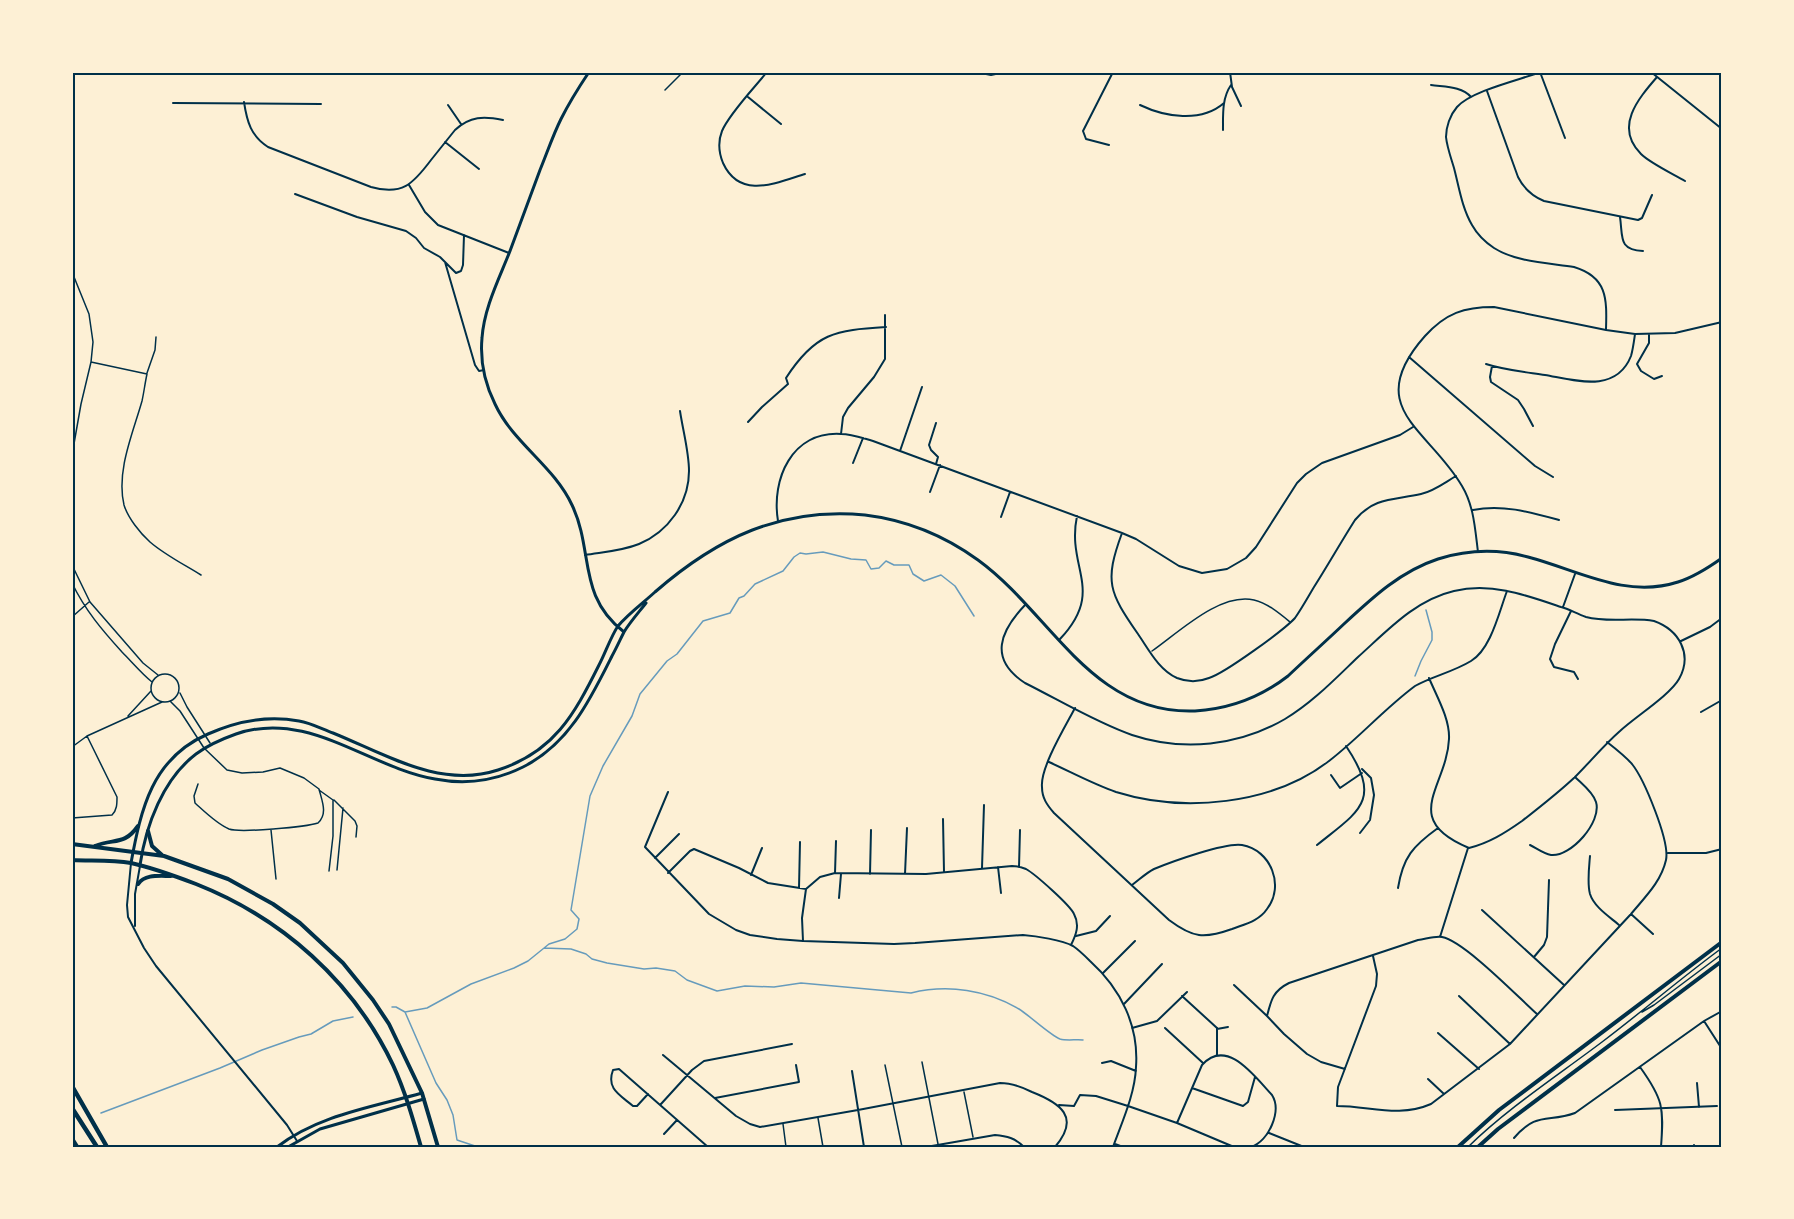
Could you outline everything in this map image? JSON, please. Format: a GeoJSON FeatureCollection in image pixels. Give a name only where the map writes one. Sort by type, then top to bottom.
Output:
{"type":"FeatureCollection","features":[{"type":"Feature","properties":{"kind":"highway"},"geometry":{"type":"LineString","coordinates":[[72,1086],[107,1147]]}},
{"type":"Feature","properties":{"kind":"highway"},"geometry":{"type":"LineString","coordinates":[[72,1108],[97,1147]]}},
{"type":"Feature","properties":{"kind":"highway"},"geometry":{"type":"LineString","coordinates":[[72,1139],[77,1147]]}},
{"type":"Feature","properties":{"kind":"main road"},"geometry":{"type":"LineString","coordinates":[[94,846],[126,839],[138,826]]}},
{"type":"Feature","properties":{"kind":"main road"},"geometry":{"type":"LineString","coordinates":[[148,831],[152,846],[158,853],[228,879],[300,923],[357,979],[386,1018],[422,1093],[438,1147]]}},
{"type":"Feature","properties":{"kind":"main road"},"geometry":{"type":"LineString","coordinates":[[72,844],[164,856]]}},
{"type":"Feature","properties":{"kind":"main road"},"geometry":{"type":"LineString","coordinates":[[72,860],[131,864],[178,876],[232,899],[290,936],[334,977],[366,1017],[390,1059],[406,1097],[421,1147]]}},
{"type":"Feature","properties":{"kind":"main road"},"geometry":{"type":"LineString","coordinates":[[138,884],[140,880],[151,876],[178,876]]}},
{"type":"Feature","properties":{"kind":"main road"},"geometry":{"type":"LineString","coordinates":[[1458,1147],[1493,1115],[1722,942]]}},
{"type":"Feature","properties":{"kind":"main road"},"geometry":{"type":"LineString","coordinates":[[1478,1147],[1498,1129],[1722,961]]}},
{"type":"Feature","properties":{"kind":"street"},"geometry":{"type":"LineString","coordinates":[[589,72],[555,132],[491,299],[482,338],[484,370],[489,392],[503,419],[561,485],[571,502],[579,522],[596,599],[607,618],[624,632]]}},
{"type":"Feature","properties":{"kind":"street"},"geometry":{"type":"LineString","coordinates":[[767,72],[728,121],[721,134],[720,155],[729,172],[744,183],[757,186],[773,184],[805,174]]}},
{"type":"Feature","properties":{"kind":"street"},"geometry":{"type":"LineString","coordinates":[[976,72],[991,75],[1005,72]]}},
{"type":"Feature","properties":{"kind":"street"},"geometry":{"type":"LineString","coordinates":[[1108,145],[1086,139],[1083,131],[1113,72]]}},
{"type":"Feature","properties":{"kind":"street"},"geometry":{"type":"LineString","coordinates":[[1230,72],[1231,85],[1241,106]]}},
{"type":"Feature","properties":{"kind":"street"},"geometry":{"type":"LineString","coordinates":[[1565,138],[1540,72],[1462,102],[1448,123],[1446,137],[1471,224],[1486,241],[1505,253],[1574,267],[1592,275],[1606,297],[1606,330]]}},
{"type":"Feature","properties":{"kind":"street"},"geometry":{"type":"LineString","coordinates":[[1651,72],[1722,129]]}},
{"type":"Feature","properties":{"kind":"street"},"geometry":{"type":"LineString","coordinates":[[1657,77],[1633,107],[1629,122],[1630,135],[1633,144],[1643,156],[1685,181]]}},
{"type":"Feature","properties":{"kind":"street"},"geometry":{"type":"LineString","coordinates":[[1223,130],[1224,103],[1231,85]]}},
{"type":"Feature","properties":{"kind":"street"},"geometry":{"type":"LineString","coordinates":[[1431,85],[1462,89],[1471,97]]}},
{"type":"Feature","properties":{"kind":"street"},"geometry":{"type":"LineString","coordinates":[[1487,91],[1518,177],[1528,192],[1544,201],[1620,217],[1641,219],[1652,195]]}},
{"type":"Feature","properties":{"kind":"street"},"geometry":{"type":"LineString","coordinates":[[748,96],[781,124]]}},
{"type":"Feature","properties":{"kind":"street"},"geometry":{"type":"LineString","coordinates":[[244,102],[247,121],[252,133],[263,144],[381,190],[409,185],[461,124],[479,117],[503,120]]}},
{"type":"Feature","properties":{"kind":"street"},"geometry":{"type":"LineString","coordinates":[[173,103],[321,104]]}},
{"type":"Feature","properties":{"kind":"street"},"geometry":{"type":"LineString","coordinates":[[1140,105],[1186,117],[1211,111],[1224,103]]}},
{"type":"Feature","properties":{"kind":"street"},"geometry":{"type":"LineString","coordinates":[[448,105],[461,124]]}},
{"type":"Feature","properties":{"kind":"street"},"geometry":{"type":"LineString","coordinates":[[445,142],[479,170]]}},
{"type":"Feature","properties":{"kind":"street"},"geometry":{"type":"LineString","coordinates":[[409,185],[422,208],[434,221],[464,236],[509,253]]}},
{"type":"Feature","properties":{"kind":"street"},"geometry":{"type":"LineString","coordinates":[[295,194],[357,217],[406,231],[456,273],[461,271],[463,265],[464,236]]}},
{"type":"Feature","properties":{"kind":"street"},"geometry":{"type":"LineString","coordinates":[[1620,217],[1626,246],[1631,251],[1643,251]]}},
{"type":"Feature","properties":{"kind":"street"},"geometry":{"type":"LineString","coordinates":[[445,262],[475,365],[479,371],[484,370]]}},
{"type":"Feature","properties":{"kind":"street"},"geometry":{"type":"LineString","coordinates":[[1478,552],[1473,510],[1464,490],[1455,476],[1413,427],[1404,412],[1399,395],[1400,378],[1404,365],[1425,336],[1442,320],[1462,310],[1476,307],[1494,307],[1635,334],[1683,332],[1722,322]]}},
{"type":"Feature","properties":{"kind":"street"},"geometry":{"type":"LineString","coordinates":[[841,434],[843,417],[848,408],[874,377],[885,359],[885,315]]}},
{"type":"Feature","properties":{"kind":"street"},"geometry":{"type":"LineString","coordinates":[[748,422],[788,384],[786,378],[791,369],[815,344],[844,330],[886,327]]}},
{"type":"Feature","properties":{"kind":"street"},"geometry":{"type":"LineString","coordinates":[[1486,364],[1581,381],[1600,381],[1614,376],[1626,365],[1632,354],[1635,334]]}},
{"type":"Feature","properties":{"kind":"street"},"geometry":{"type":"LineString","coordinates":[[1649,334],[1649,343],[1637,364],[1641,371],[1654,379],[1662,376]]}},
{"type":"Feature","properties":{"kind":"street"},"geometry":{"type":"LineString","coordinates":[[1409,357],[1535,466],[1552,477]]}},
{"type":"Feature","properties":{"kind":"street"},"geometry":{"type":"LineString","coordinates":[[1492,366],[1491,382],[1518,400],[1533,426]]}},
{"type":"Feature","properties":{"kind":"street"},"geometry":{"type":"LineString","coordinates":[[900,451],[922,387]]}},
{"type":"Feature","properties":{"kind":"street"},"geometry":{"type":"LineString","coordinates":[[585,555],[639,544],[658,533],[678,510],[685,496],[689,474],[680,411]]}},
{"type":"Feature","properties":{"kind":"street"},"geometry":{"type":"LineString","coordinates":[[930,492],[938,465],[938,457],[929,445],[936,423]]}},
{"type":"Feature","properties":{"kind":"street"},"geometry":{"type":"LineString","coordinates":[[778,521],[777,488],[786,463],[798,449],[812,440],[841,434],[863,438],[1122,532],[1136,538],[1170,561],[1186,569],[1202,573],[1227,569],[1252,553],[1292,489],[1311,469],[1400,435],[1413,427]]}},
{"type":"Feature","properties":{"kind":"street"},"geometry":{"type":"LineString","coordinates":[[852,463],[863,438]]}},
{"type":"Feature","properties":{"kind":"street"},"geometry":{"type":"LineString","coordinates":[[1122,532],[1112,564],[1111,578],[1113,593],[1118,604],[1160,665],[1183,680],[1203,680],[1215,676],[1238,661],[1290,622],[1299,612],[1355,520],[1365,509],[1377,502],[1427,492],[1455,476]]}},
{"type":"Feature","properties":{"kind":"street"},"geometry":{"type":"LineString","coordinates":[[1001,517],[1010,492]]}},
{"type":"Feature","properties":{"kind":"street"},"geometry":{"type":"LineString","coordinates":[[1473,510],[1501,508],[1559,519]]}},
{"type":"Feature","properties":{"kind":"street"},"geometry":{"type":"LineString","coordinates":[[297,1141],[156,966],[128,917],[131,864],[144,804],[158,776],[174,756],[205,735],[247,720],[260,718],[290,720],[315,726],[421,769],[450,776],[486,774],[511,766],[530,756],[555,736],[577,708],[617,627],[671,579],[709,551],[747,531],[778,521],[823,514],[882,518],[916,527],[945,540],[980,561],[998,576],[1106,685],[1131,699],[1178,710],[1223,707],[1257,696],[1281,681],[1376,595],[1404,574],[1440,559],[1478,552],[1525,556],[1610,584],[1634,587],[1676,583],[1691,577],[1722,558]]}},
{"type":"Feature","properties":{"kind":"street"},"geometry":{"type":"LineString","coordinates":[[1059,640],[1078,616],[1084,596],[1075,545],[1077,516]]}},
{"type":"Feature","properties":{"kind":"street"},"geometry":{"type":"LineString","coordinates":[[1563,607],[1575,574]]}},
{"type":"Feature","properties":{"kind":"street"},"geometry":{"type":"LineString","coordinates":[[1026,604],[1010,622],[1004,633],[1003,653],[1014,675],[1122,732],[1158,742],[1201,745],[1233,740],[1266,729],[1295,713],[1404,616],[1442,594],[1464,589],[1484,588],[1521,593],[1595,618],[1654,621],[1668,627],[1681,641],[1683,669],[1677,683],[1668,692],[1607,742],[1575,777],[1546,803],[1490,841],[1469,848],[1451,840],[1438,828],[1431,814],[1431,801],[1448,749],[1449,730],[1429,678]]}},
{"type":"Feature","properties":{"kind":"street"},"geometry":{"type":"LineString","coordinates":[[1049,761],[1090,782],[1116,792],[1159,801],[1198,804],[1234,800],[1271,790],[1328,762],[1410,690],[1429,678],[1464,665],[1479,655],[1489,639],[1507,591]]}},
{"type":"Feature","properties":{"kind":"street"},"geometry":{"type":"LineString","coordinates":[[135,927],[135,894],[148,831],[162,795],[172,779],[204,748],[248,730],[268,727],[287,728],[327,738],[406,771],[434,779],[453,782],[489,780],[506,775],[538,759],[563,739],[572,728],[591,697],[624,632],[650,597]]}},
{"type":"Feature","properties":{"kind":"street"},"geometry":{"type":"LineString","coordinates":[[1571,611],[1550,659],[1554,667],[1574,672],[1578,679]]}},
{"type":"Feature","properties":{"kind":"street"},"geometry":{"type":"LineString","coordinates":[[1681,641],[1710,627],[1722,618]]}},
{"type":"Feature","properties":{"kind":"street"},"geometry":{"type":"LineString","coordinates":[[1701,712],[1722,700]]}},
{"type":"Feature","properties":{"kind":"street"},"geometry":{"type":"LineString","coordinates":[[1075,708],[1044,772],[1042,792],[1047,805],[1054,813],[1132,885],[1179,928],[1196,936],[1208,936],[1237,927],[1259,917],[1268,908],[1273,900],[1275,888],[1273,869],[1259,853],[1241,844],[1214,849],[1156,869],[1132,885]]}},
{"type":"Feature","properties":{"kind":"street"},"geometry":{"type":"LineString","coordinates":[[1373,956],[1377,974],[1376,986],[1338,1087],[1336,1106],[1411,1111],[1431,1104],[1510,1044],[1656,884],[1663,870],[1667,853],[1653,805],[1632,764],[1607,742]]}},
{"type":"Feature","properties":{"kind":"street"},"geometry":{"type":"LineString","coordinates":[[1346,746],[1360,767],[1371,778],[1374,795],[1371,816],[1360,833]]}},
{"type":"Feature","properties":{"kind":"street"},"geometry":{"type":"LineString","coordinates":[[1317,845],[1353,816],[1359,808],[1364,790],[1360,767]]}},
{"type":"Feature","properties":{"kind":"street"},"geometry":{"type":"LineString","coordinates":[[1331,775],[1341,788],[1362,773]]}},
{"type":"Feature","properties":{"kind":"street"},"geometry":{"type":"LineString","coordinates":[[1530,845],[1548,855],[1556,855],[1569,849],[1592,826],[1597,816],[1596,803],[1575,777]]}},
{"type":"Feature","properties":{"kind":"street"},"geometry":{"type":"LineString","coordinates":[[668,792],[645,848],[709,914],[736,930],[762,937],[803,941],[915,944],[1023,935],[1071,945],[1103,973],[1116,990],[1124,1004],[1132,1028],[1136,1044],[1136,1071],[1128,1106],[1114,1145],[1123,1147]]}},
{"type":"Feature","properties":{"kind":"street"},"geometry":{"type":"LineString","coordinates":[[982,868],[984,805]]}},
{"type":"Feature","properties":{"kind":"street"},"geometry":{"type":"LineString","coordinates":[[943,819],[944,872]]}},
{"type":"Feature","properties":{"kind":"street"},"geometry":{"type":"LineString","coordinates":[[905,874],[908,828]]}},
{"type":"Feature","properties":{"kind":"street"},"geometry":{"type":"LineString","coordinates":[[1398,888],[1408,856],[1420,841],[1438,828]]}},
{"type":"Feature","properties":{"kind":"street"},"geometry":{"type":"LineString","coordinates":[[870,874],[871,830]]}},
{"type":"Feature","properties":{"kind":"street"},"geometry":{"type":"LineString","coordinates":[[1018,867],[1020,830]]}},
{"type":"Feature","properties":{"kind":"street"},"geometry":{"type":"LineString","coordinates":[[655,858],[679,834]]}},
{"type":"Feature","properties":{"kind":"street"},"geometry":{"type":"LineString","coordinates":[[835,873],[836,841]]}},
{"type":"Feature","properties":{"kind":"street"},"geometry":{"type":"LineString","coordinates":[[799,888],[801,842]]}},
{"type":"Feature","properties":{"kind":"street"},"geometry":{"type":"LineString","coordinates":[[751,875],[762,848]]}},
{"type":"Feature","properties":{"kind":"street"},"geometry":{"type":"LineString","coordinates":[[1440,937],[1469,848]]}},
{"type":"Feature","properties":{"kind":"street"},"geometry":{"type":"LineString","coordinates":[[668,873],[694,849],[778,886],[806,889]]}},
{"type":"Feature","properties":{"kind":"street"},"geometry":{"type":"LineString","coordinates":[[1667,853],[1706,853],[1722,849]]}},
{"type":"Feature","properties":{"kind":"street"},"geometry":{"type":"LineString","coordinates":[[1590,856],[1591,897],[1619,926]]}},
{"type":"Feature","properties":{"kind":"street"},"geometry":{"type":"LineString","coordinates":[[998,867],[1001,893]]}},
{"type":"Feature","properties":{"kind":"street"},"geometry":{"type":"LineString","coordinates":[[803,941],[802,918],[806,889],[820,877],[835,873],[905,874],[1018,867],[1036,876],[1071,910],[1077,923],[1076,936],[1071,945]]}},
{"type":"Feature","properties":{"kind":"street"},"geometry":{"type":"LineString","coordinates":[[839,898],[841,873]]}},
{"type":"Feature","properties":{"kind":"street"},"geometry":{"type":"LineString","coordinates":[[1534,957],[1544,945],[1546,937],[1549,880]]}},
{"type":"Feature","properties":{"kind":"street"},"geometry":{"type":"LineString","coordinates":[[1482,910],[1564,985]]}},
{"type":"Feature","properties":{"kind":"street"},"geometry":{"type":"LineString","coordinates":[[1631,914],[1653,934]]}},
{"type":"Feature","properties":{"kind":"street"},"geometry":{"type":"LineString","coordinates":[[1076,936],[1096,931],[1110,916]]}},
{"type":"Feature","properties":{"kind":"street"},"geometry":{"type":"LineString","coordinates":[[1267,1016],[1273,994],[1283,986],[1418,940],[1440,937],[1471,954],[1537,1014]]}},
{"type":"Feature","properties":{"kind":"street"},"geometry":{"type":"LineString","coordinates":[[1103,973],[1135,942]]}},
{"type":"Feature","properties":{"kind":"street"},"geometry":{"type":"LineString","coordinates":[[1124,1004],[1162,964]]}},
{"type":"Feature","properties":{"kind":"street"},"geometry":{"type":"LineString","coordinates":[[1234,985],[1307,1054],[1321,1062],[1345,1069]]}},
{"type":"Feature","properties":{"kind":"street"},"geometry":{"type":"LineString","coordinates":[[1132,1028],[1157,1021],[1187,992]]}},
{"type":"Feature","properties":{"kind":"street"},"geometry":{"type":"LineString","coordinates":[[1182,996],[1217,1029],[1217,1055]]}},
{"type":"Feature","properties":{"kind":"street"},"geometry":{"type":"LineString","coordinates":[[1459,996],[1510,1044]]}},
{"type":"Feature","properties":{"kind":"street"},"geometry":{"type":"LineString","coordinates":[[1514,1138],[1538,1119],[1562,1117],[1575,1113],[1704,1021],[1722,1011]]}},
{"type":"Feature","properties":{"kind":"street"},"geometry":{"type":"LineString","coordinates":[[1704,1021],[1722,1049]]}},
{"type":"Feature","properties":{"kind":"street"},"geometry":{"type":"LineString","coordinates":[[1217,1029],[1228,1027]]}},
{"type":"Feature","properties":{"kind":"street"},"geometry":{"type":"LineString","coordinates":[[1165,1028],[1203,1063]]}},
{"type":"Feature","properties":{"kind":"street"},"geometry":{"type":"LineString","coordinates":[[1438,1033],[1479,1069]]}},
{"type":"Feature","properties":{"kind":"street"},"geometry":{"type":"LineString","coordinates":[[661,1104],[698,1064],[712,1058],[792,1044]]}},
{"type":"Feature","properties":{"kind":"street"},"geometry":{"type":"LineString","coordinates":[[663,1055],[736,1116],[754,1126],[783,1124],[893,1102],[1007,1083],[1019,1086],[1059,1105],[1064,1112],[1066,1124],[1063,1136],[1055,1147]]}},
{"type":"Feature","properties":{"kind":"street"},"geometry":{"type":"LineString","coordinates":[[1177,1123],[1203,1063],[1217,1055],[1233,1058],[1255,1077],[1275,1100],[1269,1133],[1261,1142],[1251,1147]]}},
{"type":"Feature","properties":{"kind":"street"},"geometry":{"type":"LineString","coordinates":[[1102,1063],[1111,1061],[1136,1071]]}},
{"type":"Feature","properties":{"kind":"street"},"geometry":{"type":"LineString","coordinates":[[715,1098],[799,1082],[796,1065]]}},
{"type":"Feature","properties":{"kind":"street"},"geometry":{"type":"LineString","coordinates":[[1640,1067],[1656,1089],[1662,1109],[1661,1147]]}},
{"type":"Feature","properties":{"kind":"street"},"geometry":{"type":"LineString","coordinates":[[648,1094],[637,1106],[633,1106],[612,1088],[610,1081],[612,1072],[619,1069],[661,1104],[708,1147]]}},
{"type":"Feature","properties":{"kind":"street"},"geometry":{"type":"LineString","coordinates":[[852,1071],[864,1147]]}},
{"type":"Feature","properties":{"kind":"street"},"geometry":{"type":"LineString","coordinates":[[1191,1088],[1243,1106],[1248,1103],[1255,1077]]}},
{"type":"Feature","properties":{"kind":"street"},"geometry":{"type":"LineString","coordinates":[[1428,1079],[1444,1094]]}},
{"type":"Feature","properties":{"kind":"street"},"geometry":{"type":"LineString","coordinates":[[1697,1083],[1699,1107]]}},
{"type":"Feature","properties":{"kind":"street"},"geometry":{"type":"LineString","coordinates":[[277,1147],[294,1135],[341,1116],[422,1093]]}},
{"type":"Feature","properties":{"kind":"street"},"geometry":{"type":"LineString","coordinates":[[1059,1105],[1074,1106],[1080,1095],[1096,1095],[1177,1123],[1234,1147]]}},
{"type":"Feature","properties":{"kind":"street"},"geometry":{"type":"LineString","coordinates":[[288,1147],[320,1129],[424,1099]]}},
{"type":"Feature","properties":{"kind":"street"},"geometry":{"type":"LineString","coordinates":[[1615,1110],[1717,1106]]}},
{"type":"Feature","properties":{"kind":"street"},"geometry":{"type":"LineString","coordinates":[[664,1134],[677,1120]]}},
{"type":"Feature","properties":{"kind":"street"},"geometry":{"type":"LineString","coordinates":[[1269,1133],[1304,1147]]}},
{"type":"Feature","properties":{"kind":"street"},"geometry":{"type":"LineString","coordinates":[[926,1147],[973,1138],[1004,1136],[1013,1138],[1024,1147]]}},
{"type":"Feature","properties":{"kind":"lane"},"geometry":{"type":"LineString","coordinates":[[665,90],[683,72]]}},
{"type":"Feature","properties":{"kind":"lane"},"geometry":{"type":"LineString","coordinates":[[72,272],[92,324],[93,342],[92,362],[81,404],[72,455]]}},
{"type":"Feature","properties":{"kind":"lane"},"geometry":{"type":"LineString","coordinates":[[156,337],[155,350],[123,471],[124,504],[136,526],[151,543],[201,575]]}},
{"type":"Feature","properties":{"kind":"lane"},"geometry":{"type":"LineString","coordinates":[[92,362],[147,374]]}},
{"type":"Feature","properties":{"kind":"lane"},"geometry":{"type":"LineString","coordinates":[[72,565],[90,602],[142,663],[158,675]]}},
{"type":"Feature","properties":{"kind":"lane"},"geometry":{"type":"LineString","coordinates":[[72,583],[84,607],[142,674],[152,682]]}},
{"type":"Feature","properties":{"kind":"lane"},"geometry":{"type":"LineString","coordinates":[[1151,652],[1209,610],[1231,600],[1247,599],[1261,602],[1290,622]]}},
{"type":"Feature","properties":{"kind":"lane"},"geometry":{"type":"LineString","coordinates":[[72,616],[90,602]]}},
{"type":"Feature","properties":{"kind":"lane"},"geometry":{"type":"LineString","coordinates":[[128,716],[151,691],[152,682],[158,675],[172,675],[178,682],[179,691],[187,707],[211,744]]}},
{"type":"Feature","properties":{"kind":"lane"},"geometry":{"type":"LineString","coordinates":[[151,691],[156,699],[162,702]]}},
{"type":"Feature","properties":{"kind":"lane"},"geometry":{"type":"LineString","coordinates":[[72,747],[87,736],[128,716],[174,699],[179,691]]}},
{"type":"Feature","properties":{"kind":"lane"},"geometry":{"type":"LineString","coordinates":[[170,701],[180,711],[204,748],[222,767],[231,772],[263,772],[280,768],[304,778],[356,821],[356,837]]}},
{"type":"Feature","properties":{"kind":"lane"},"geometry":{"type":"LineString","coordinates":[[72,818],[112,815],[117,804],[117,797],[87,736]]}},
{"type":"Feature","properties":{"kind":"lane"},"geometry":{"type":"LineString","coordinates":[[198,784],[194,796],[195,803],[227,828],[238,831],[308,826],[318,823],[324,812],[319,789]]}},
{"type":"Feature","properties":{"kind":"lane"},"geometry":{"type":"LineString","coordinates":[[329,871],[333,836],[333,800]]}},
{"type":"Feature","properties":{"kind":"lane"},"geometry":{"type":"LineString","coordinates":[[338,870],[343,808]]}},
{"type":"Feature","properties":{"kind":"lane"},"geometry":{"type":"LineString","coordinates":[[271,829],[276,879]]}},
{"type":"Feature","properties":{"kind":"lane"},"geometry":{"type":"LineString","coordinates":[[1468,1147],[1509,1112],[1641,1013],[1722,948]]}},
{"type":"Feature","properties":{"kind":"lane"},"geometry":{"type":"LineString","coordinates":[[1641,1013],[1722,954]]}},
{"type":"Feature","properties":{"kind":"lane"},"geometry":{"type":"LineString","coordinates":[[922,1062],[938,1145]]}},
{"type":"Feature","properties":{"kind":"lane"},"geometry":{"type":"LineString","coordinates":[[885,1065],[902,1147]]}},
{"type":"Feature","properties":{"kind":"lane"},"geometry":{"type":"LineString","coordinates":[[963,1090],[973,1138]]}},
{"type":"Feature","properties":{"kind":"lane"},"geometry":{"type":"LineString","coordinates":[[817,1116],[823,1147]]}},
{"type":"Feature","properties":{"kind":"lane"},"geometry":{"type":"LineString","coordinates":[[783,1124],[786,1147]]}},
{"type":"Feature","properties":{"kind":"lane"},"geometry":{"type":"LineString","coordinates":[[956,1141],[957,1147]]}},
{"type":"Feature","properties":{"kind":"waterway"},"geometry":{"type":"LineString","coordinates":[[405,1012],[427,1008],[471,984],[514,968],[528,961],[549,944],[565,939],[577,929],[579,919],[571,910],[590,796],[603,766],[632,716],[640,694],[667,661],[677,654],[703,621],[730,613],[739,598],[755,584],[783,571],[800,553],[823,552],[866,560],[871,569],[879,568],[886,561],[894,565],[909,565],[913,574],[924,581],[941,575],[955,586],[974,616]]}},
{"type":"Feature","properties":{"kind":"waterway"},"geometry":{"type":"LineString","coordinates":[[1415,676],[1432,640],[1426,610]]}},
{"type":"Feature","properties":{"kind":"waterway"},"geometry":{"type":"LineString","coordinates":[[544,948],[571,949],[607,963],[675,971],[687,980],[717,991],[745,986],[774,987],[801,983],[911,993],[939,989],[967,990],[1007,1002],[1060,1039],[1083,1040]]}},
{"type":"Feature","properties":{"kind":"waterway"},"geometry":{"type":"LineString","coordinates":[[392,1007],[405,1012],[436,1083],[447,1100],[453,1115],[457,1140],[478,1147]]}},
{"type":"Feature","properties":{"kind":"waterway"},"geometry":{"type":"LineString","coordinates":[[101,1113],[262,1050],[311,1034],[333,1021],[353,1017]]}}]}
